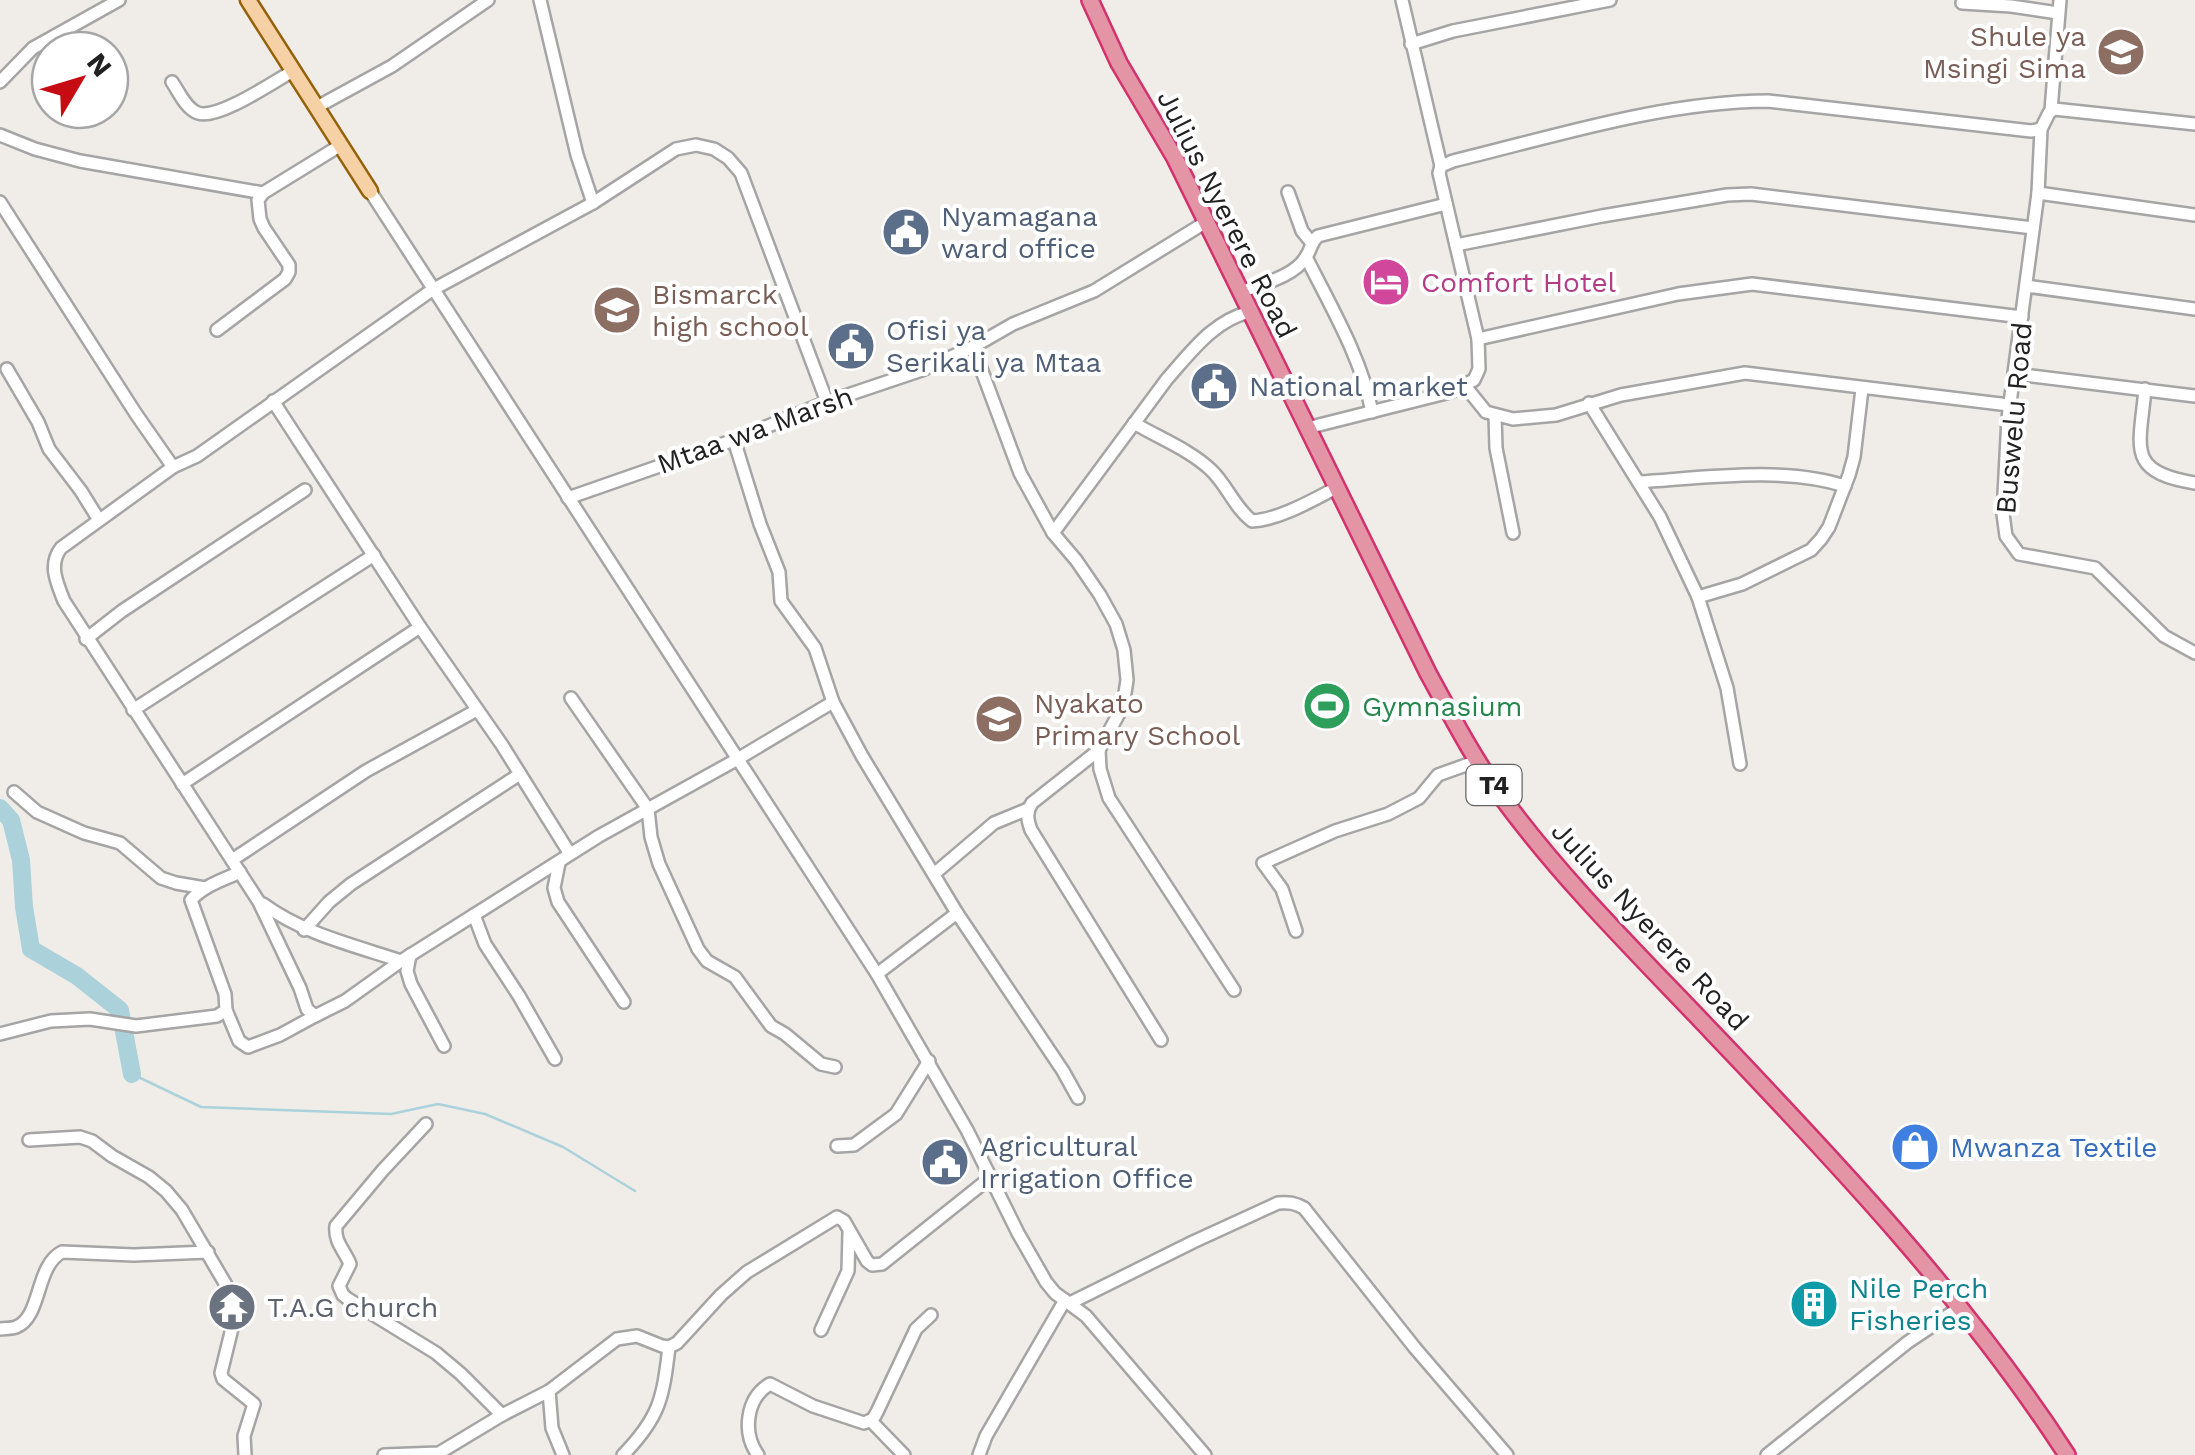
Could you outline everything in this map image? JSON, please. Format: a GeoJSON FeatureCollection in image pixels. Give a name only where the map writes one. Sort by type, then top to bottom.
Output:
{"type":"FeatureCollection","features":[{"type":"Feature","properties":{"kind":"highway","name":"Julius Nyerere Road"},"geometry":{"type":"LineString","coordinates":[[1090,0],[1120,63],[1174,158],[1428,673],[1478,761],[1531,834],[1584,897],[1908,1244],[2041,1415],[2067,1455]]}},
{"type":"Feature","properties":{"kind":"main road"},"geometry":{"type":"LineString","coordinates":[[248,0],[370,191]]}},
{"type":"Feature","properties":{"kind":"street"},"geometry":{"type":"LineString","coordinates":[[0,82],[33,48],[119,0]]}},
{"type":"Feature","properties":{"kind":"street"},"geometry":{"type":"LineString","coordinates":[[540,0],[577,155],[593,202]]}},
{"type":"Feature","properties":{"kind":"street"},"geometry":{"type":"LineString","coordinates":[[1402,0],[1442,166]]}},
{"type":"Feature","properties":{"kind":"street"},"geometry":{"type":"LineString","coordinates":[[1411,44],[1453,31],[1610,0]]}},
{"type":"Feature","properties":{"kind":"street"},"geometry":{"type":"LineString","coordinates":[[317,107],[392,66],[482,2]]}},
{"type":"Feature","properties":{"kind":"street"},"geometry":{"type":"LineString","coordinates":[[1306,428],[1464,386],[1474,380],[1479,370],[1478,339],[1439,172],[1453,161],[1582,129],[1730,102],[1768,101],[2031,131],[2042,129],[2051,110],[2059,6],[1962,3]]}},
{"type":"Feature","properties":{"kind":"street"},"geometry":{"type":"LineString","coordinates":[[172,82],[189,108],[198,114],[209,114],[292,71]]}},
{"type":"Feature","properties":{"kind":"street"},"geometry":{"type":"LineString","coordinates":[[2051,110],[2195,124]]}},
{"type":"Feature","properties":{"kind":"street","name":"Buswelu Road"},"geometry":{"type":"LineString","coordinates":[[2042,129],[2034,228],[2010,405],[2003,514],[2006,536],[2019,554],[2095,568],[2164,636],[2195,653]]}},
{"type":"Feature","properties":{"kind":"street"},"geometry":{"type":"LineString","coordinates":[[0,135],[80,161],[263,194]]}},
{"type":"Feature","properties":{"kind":"street"},"geometry":{"type":"LineString","coordinates":[[315,1016],[306,1009],[259,902],[64,601],[54,565],[61,548],[432,290],[593,202],[676,149],[696,144],[728,158],[741,173],[827,402]]}},
{"type":"Feature","properties":{"kind":"street"},"geometry":{"type":"LineString","coordinates":[[217,330],[289,272],[289,265],[260,219],[258,200],[341,145]]}},
{"type":"Feature","properties":{"kind":"street"},"geometry":{"type":"LineString","coordinates":[[370,191],[877,974],[929,1062],[1046,1282],[1086,1316],[1205,1455]]}},
{"type":"Feature","properties":{"kind":"street"},"geometry":{"type":"LineString","coordinates":[[1288,192],[1302,231],[1311,242]]}},
{"type":"Feature","properties":{"kind":"street"},"geometry":{"type":"LineString","coordinates":[[2038,193],[2195,215]]}},
{"type":"Feature","properties":{"kind":"street"},"geometry":{"type":"LineString","coordinates":[[1456,245],[1602,216],[1751,194],[2034,228]]}},
{"type":"Feature","properties":{"kind":"street"},"geometry":{"type":"LineString","coordinates":[[0,202],[173,468]]}},
{"type":"Feature","properties":{"kind":"street"},"geometry":{"type":"LineString","coordinates":[[1240,292],[1292,270],[1306,257],[1311,242],[1318,236],[1446,204]]}},
{"type":"Feature","properties":{"kind":"street","name":"Mtaa wa Marsh"},"geometry":{"type":"LineString","coordinates":[[568,498],[922,370],[1014,324],[1094,291],[1206,222]]}},
{"type":"Feature","properties":{"kind":"street"},"geometry":{"type":"LineString","coordinates":[[1306,257],[1359,364],[1372,412]]}},
{"type":"Feature","properties":{"kind":"street"},"geometry":{"type":"LineString","coordinates":[[1478,339],[1678,294],[1752,284],[2022,317]]}},
{"type":"Feature","properties":{"kind":"street"},"geometry":{"type":"LineString","coordinates":[[2026,286],[2195,308]]}},
{"type":"Feature","properties":{"kind":"street"},"geometry":{"type":"LineString","coordinates":[[1053,534],[1167,378],[1222,322],[1250,312]]}},
{"type":"Feature","properties":{"kind":"street"},"geometry":{"type":"LineString","coordinates":[[973,347],[1010,450],[1053,534],[1100,595],[1116,624],[1124,650],[1127,680],[1123,706],[1100,750],[1032,802],[1027,820],[1162,1040]]}},
{"type":"Feature","properties":{"kind":"street"},"geometry":{"type":"LineString","coordinates":[[7,369],[50,449],[98,520]]}},
{"type":"Feature","properties":{"kind":"street"},"geometry":{"type":"LineString","coordinates":[[1464,386],[1486,412],[1513,419],[1556,415],[1621,395],[1745,374],[2010,405]]}},
{"type":"Feature","properties":{"kind":"street"},"geometry":{"type":"LineString","coordinates":[[2016,374],[2195,396]]}},
{"type":"Feature","properties":{"kind":"street"},"geometry":{"type":"LineString","coordinates":[[1698,597],[1742,584],[1811,550],[1822,540],[1854,457],[1862,389]]}},
{"type":"Feature","properties":{"kind":"street"},"geometry":{"type":"LineString","coordinates":[[2145,389],[2140,452],[2146,464],[2169,479],[2195,482]]}},
{"type":"Feature","properties":{"kind":"street"},"geometry":{"type":"LineString","coordinates":[[273,401],[570,854]]}},
{"type":"Feature","properties":{"kind":"street"},"geometry":{"type":"LineString","coordinates":[[1589,404],[1660,517],[1698,597],[1727,688],[1740,764]]}},
{"type":"Feature","properties":{"kind":"street"},"geometry":{"type":"LineString","coordinates":[[1495,415],[1496,448],[1513,533]]}},
{"type":"Feature","properties":{"kind":"street"},"geometry":{"type":"LineString","coordinates":[[1134,423],[1214,472],[1252,520],[1288,510],[1336,488]]}},
{"type":"Feature","properties":{"kind":"street"},"geometry":{"type":"LineString","coordinates":[[734,440],[779,572],[781,601],[815,648],[833,702],[957,913],[1078,1098]]}},
{"type":"Feature","properties":{"kind":"street"},"geometry":{"type":"LineString","coordinates":[[1639,482],[1802,476],[1845,486]]}},
{"type":"Feature","properties":{"kind":"street"},"geometry":{"type":"LineString","coordinates":[[86,639],[305,490]]}},
{"type":"Feature","properties":{"kind":"street"},"geometry":{"type":"LineString","coordinates":[[133,710],[374,556]]}},
{"type":"Feature","properties":{"kind":"street"},"geometry":{"type":"LineString","coordinates":[[182,784],[420,627]]}},
{"type":"Feature","properties":{"kind":"street"},"geometry":{"type":"LineString","coordinates":[[571,698],[648,809],[659,864],[698,949],[707,961],[735,977],[771,1026],[821,1064],[835,1067]]}},
{"type":"Feature","properties":{"kind":"street"},"geometry":{"type":"LineString","coordinates":[[240,872],[193,896],[192,906],[225,994],[226,1010],[239,1041],[248,1047],[346,1001],[406,958],[570,854],[833,702]]}},
{"type":"Feature","properties":{"kind":"street"},"geometry":{"type":"LineString","coordinates":[[232,860],[366,771],[477,710]]}},
{"type":"Feature","properties":{"kind":"street"},"geometry":{"type":"LineString","coordinates":[[1100,750],[1100,769],[1109,798],[1234,990]]}},
{"type":"Feature","properties":{"kind":"street"},"geometry":{"type":"LineString","coordinates":[[1296,932],[1288,902],[1263,863],[1397,810],[1419,798],[1438,776],[1478,761]]}},
{"type":"Feature","properties":{"kind":"street"},"geometry":{"type":"LineString","coordinates":[[304,930],[328,902],[351,884],[520,774]]}},
{"type":"Feature","properties":{"kind":"street"},"geometry":{"type":"LineString","coordinates":[[14,792],[37,812],[84,834],[120,844],[162,878],[205,888]]}},
{"type":"Feature","properties":{"kind":"street"},"geometry":{"type":"LineString","coordinates":[[934,874],[994,824],[1028,810]]}},
{"type":"Feature","properties":{"kind":"street"},"geometry":{"type":"LineString","coordinates":[[559,863],[554,888],[558,902],[624,1002]]}},
{"type":"Feature","properties":{"kind":"street"},"geometry":{"type":"LineString","coordinates":[[259,902],[304,930],[406,958]]}},
{"type":"Feature","properties":{"kind":"street"},"geometry":{"type":"LineString","coordinates":[[877,974],[957,913]]}},
{"type":"Feature","properties":{"kind":"street"},"geometry":{"type":"LineString","coordinates":[[474,915],[482,938],[555,1060]]}},
{"type":"Feature","properties":{"kind":"street"},"geometry":{"type":"LineString","coordinates":[[406,958],[411,984],[444,1046]]}},
{"type":"Feature","properties":{"kind":"street"},"geometry":{"type":"LineString","coordinates":[[0,1034],[42,1022],[90,1019],[136,1026],[217,1016],[226,1010]]}},
{"type":"Feature","properties":{"kind":"street"},"geometry":{"type":"LineString","coordinates":[[837,1146],[854,1145],[896,1114],[929,1062]]}},
{"type":"Feature","properties":{"kind":"street"},"geometry":{"type":"LineString","coordinates":[[426,1124],[336,1226],[339,1244],[350,1264],[339,1286],[348,1299],[436,1354],[502,1415]]}},
{"type":"Feature","properties":{"kind":"street"},"geometry":{"type":"LineString","coordinates":[[29,1140],[80,1137],[92,1141],[166,1190],[182,1210],[236,1302],[221,1373],[254,1404],[244,1436],[246,1455]]}},
{"type":"Feature","properties":{"kind":"street"},"geometry":{"type":"LineString","coordinates":[[384,1455],[438,1453],[549,1391],[617,1339],[637,1336],[669,1347],[677,1343],[747,1272],[837,1217],[844,1221],[867,1261],[882,1264],[990,1177]]}},
{"type":"Feature","properties":{"kind":"street"},"geometry":{"type":"LineString","coordinates":[[979,1455],[986,1436],[1068,1302],[1278,1203],[1304,1208],[1414,1348],[1507,1455]]}},
{"type":"Feature","properties":{"kind":"street"},"geometry":{"type":"LineString","coordinates":[[821,1330],[848,1271],[849,1233]]}},
{"type":"Feature","properties":{"kind":"street"},"geometry":{"type":"LineString","coordinates":[[0,1329],[24,1322],[48,1263],[62,1252],[134,1256],[208,1252]]}},
{"type":"Feature","properties":{"kind":"street"},"geometry":{"type":"LineString","coordinates":[[1768,1455],[1908,1342],[1958,1308]]}},
{"type":"Feature","properties":{"kind":"street"},"geometry":{"type":"LineString","coordinates":[[758,1455],[749,1439],[749,1417],[767,1385],[853,1420],[871,1421],[918,1326],[931,1315]]}},
{"type":"Feature","properties":{"kind":"street"},"geometry":{"type":"LineString","coordinates":[[623,1455],[648,1427],[661,1401],[669,1347]]}},
{"type":"Feature","properties":{"kind":"street"},"geometry":{"type":"LineString","coordinates":[[549,1391],[552,1428],[563,1455]]}},
{"type":"Feature","properties":{"kind":"street"},"geometry":{"type":"LineString","coordinates":[[871,1421],[904,1455]]}},
{"type":"Feature","properties":{"kind":"waterway"},"geometry":{"type":"LineString","coordinates":[[0,808],[11,820],[21,860],[31,949],[77,976],[120,1010],[132,1074]]}},
{"type":"Feature","properties":{"kind":"waterway"},"geometry":{"type":"LineString","coordinates":[[132,1074],[201,1107],[391,1114],[438,1104],[485,1114],[563,1147],[635,1191]]}},
{"type":"Feature","properties":{"kind":"place","name":"Shule ya Msingi Sima"},"geometry":{"type":"Point","coordinates":[2121,52]}},
{"type":"Feature","properties":{"kind":"place","name":"Nyamagana ward office"},"geometry":{"type":"Point","coordinates":[906,232]}},
{"type":"Feature","properties":{"kind":"place","name":"Comfort Hotel"},"geometry":{"type":"Point","coordinates":[1386,282]}},
{"type":"Feature","properties":{"kind":"place","name":"Bismarck high school"},"geometry":{"type":"Point","coordinates":[617,310]}},
{"type":"Feature","properties":{"kind":"place","name":"Ofisi ya Serikali ya Mtaa"},"geometry":{"type":"Point","coordinates":[851,346]}},
{"type":"Feature","properties":{"kind":"place","name":"National market"},"geometry":{"type":"Point","coordinates":[1214,386]}},
{"type":"Feature","properties":{"kind":"place","name":"Gymnasium"},"geometry":{"type":"Point","coordinates":[1327,706]}},
{"type":"Feature","properties":{"kind":"place","name":"Nyakato Primary School"},"geometry":{"type":"Point","coordinates":[999,719]}},
{"type":"Feature","properties":{"kind":"place","name":"Mwanza Textile"},"geometry":{"type":"Point","coordinates":[1915,1147]}},
{"type":"Feature","properties":{"kind":"place","name":"Agricultural Irrigation Office"},"geometry":{"type":"Point","coordinates":[945,1162]}},
{"type":"Feature","properties":{"kind":"place","name":"Nile Perch Fisheries"},"geometry":{"type":"Point","coordinates":[1814,1304]}},
{"type":"Feature","properties":{"kind":"place","name":"T.A.G church"},"geometry":{"type":"Point","coordinates":[232,1307]}}]}
